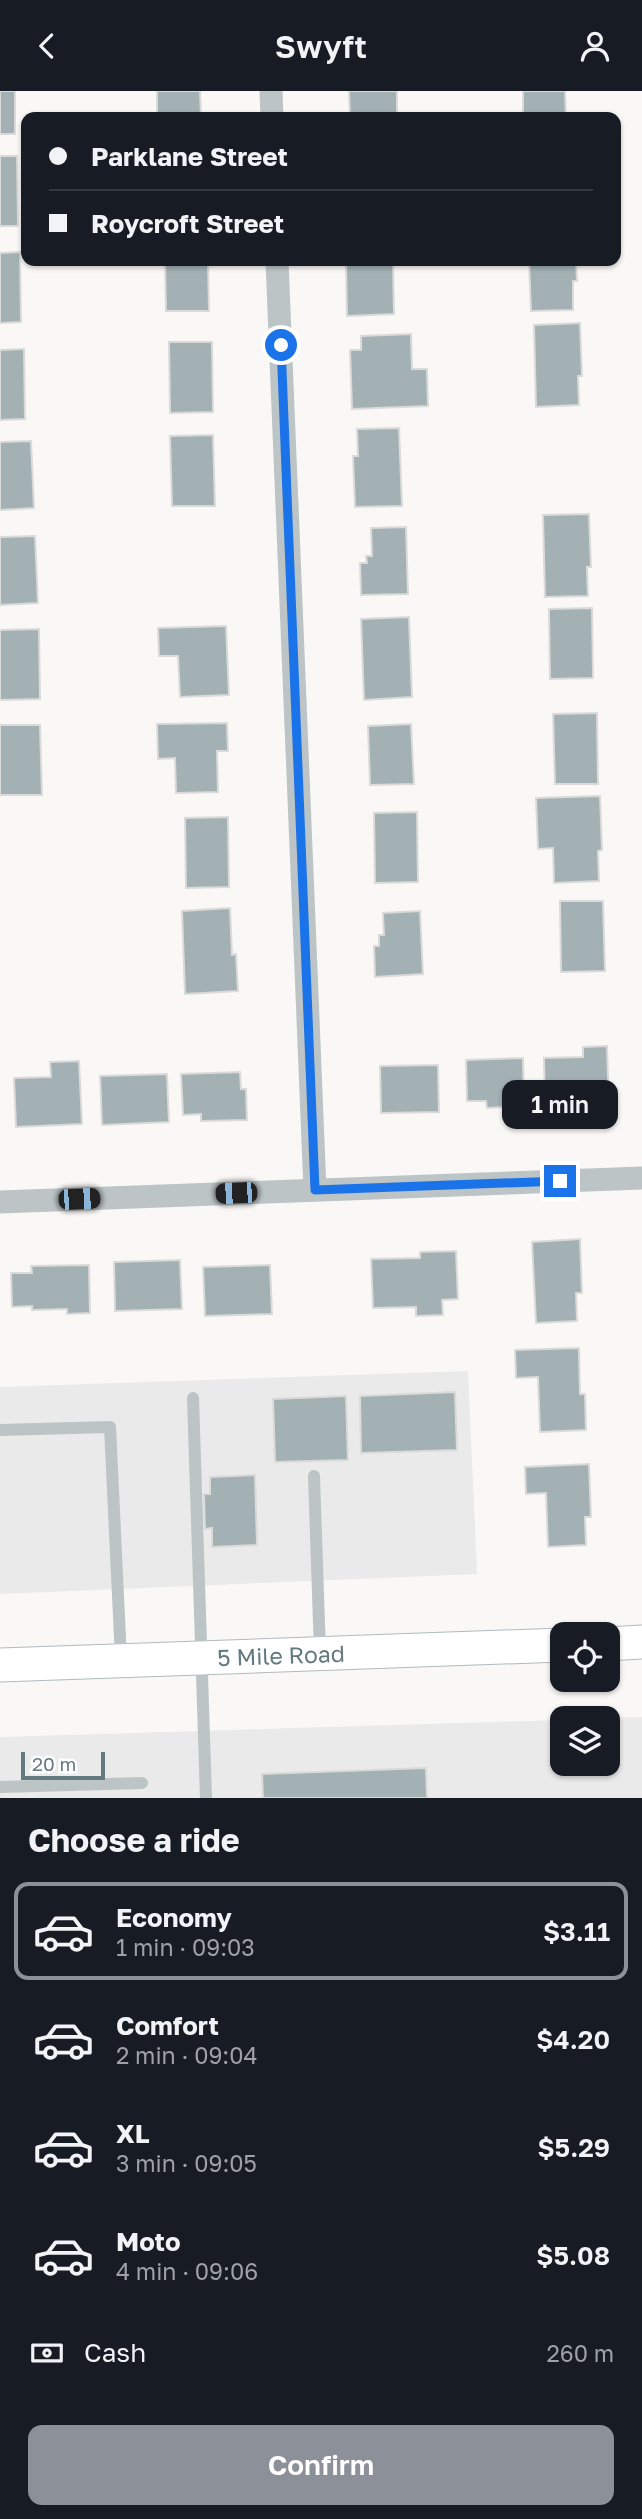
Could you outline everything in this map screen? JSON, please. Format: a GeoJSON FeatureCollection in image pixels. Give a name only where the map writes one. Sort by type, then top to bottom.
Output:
{"type":"FeatureCollection","features":[{"type":"Feature","properties":{"kind":"main road"},"geometry":{"type":"LineString","coordinates":[[620,1643],[642,1642]]}},
{"type":"Feature","properties":{"kind":"main road","name":"5 Mile Road"},"geometry":{"type":"LineString","coordinates":[[0,1665],[550,1645]]}},
{"type":"Feature","properties":{"kind":"street"},"geometry":{"type":"LineString","coordinates":[[271,91],[272,112]]}},
{"type":"Feature","properties":{"kind":"street"},"geometry":{"type":"LineString","coordinates":[[277,266],[315,1190]]}},
{"type":"Feature","properties":{"kind":"street"},"geometry":{"type":"LineString","coordinates":[[0,1202],[642,1178]]}},
{"type":"Feature","properties":{"kind":"lane"},"geometry":{"type":"LineString","coordinates":[[193,1398],[206,1798]]}},
{"type":"Feature","properties":{"kind":"lane"},"geometry":{"type":"LineString","coordinates":[[0,1430],[110,1427],[121,1661]]}},
{"type":"Feature","properties":{"kind":"lane"},"geometry":{"type":"LineString","coordinates":[[314,1476],[320,1654]]}},
{"type":"Feature","properties":{"kind":"lane"},"geometry":{"type":"LineString","coordinates":[[0,1787],[142,1783]]}},
{"type":"Feature","properties":{"kind":"shaded area"},"geometry":{"type":"Polygon","coordinates":[[[468,1371],[477,1574],[0,1594],[0,1387],[468,1371]]]}},
{"type":"Feature","properties":{"kind":"shaded area"},"geometry":{"type":"Polygon","coordinates":[[[642,1717],[642,1798],[0,1798],[0,1737],[550,1720],[550,1776],[620,1776],[620,1718],[642,1717]]]}},
{"type":"Feature","properties":{"kind":"building"},"geometry":{"type":"Polygon","coordinates":[[[0,91],[15,91],[15,134],[0,134],[0,91]]]}},
{"type":"Feature","properties":{"kind":"building"},"geometry":{"type":"Polygon","coordinates":[[[157,91],[200,91],[201,112],[157,112],[157,91]]]}},
{"type":"Feature","properties":{"kind":"building"},"geometry":{"type":"Polygon","coordinates":[[[349,91],[397,91],[397,112],[350,112],[349,91]]]}},
{"type":"Feature","properties":{"kind":"building"},"geometry":{"type":"Polygon","coordinates":[[[523,91],[565,91],[566,112],[523,112],[523,91]]]}},
{"type":"Feature","properties":{"kind":"building"},"geometry":{"type":"Polygon","coordinates":[[[0,156],[17,156],[18,226],[0,226],[0,156]]]}},
{"type":"Feature","properties":{"kind":"building"},"geometry":{"type":"Polygon","coordinates":[[[20,252],[21,322],[0,323],[0,253],[20,252]]]}},
{"type":"Feature","properties":{"kind":"building"},"geometry":{"type":"Polygon","coordinates":[[[165,266],[208,266],[209,311],[166,311],[165,266]]]}},
{"type":"Feature","properties":{"kind":"building"},"geometry":{"type":"Polygon","coordinates":[[[346,266],[393,266],[394,314],[347,316],[346,266]]]}},
{"type":"Feature","properties":{"kind":"building"},"geometry":{"type":"Polygon","coordinates":[[[529,266],[576,266],[577,281],[573,281],[573,310],[531,311],[529,266]]]}},
{"type":"Feature","properties":{"kind":"building"},"geometry":{"type":"Polygon","coordinates":[[[580,323],[582,376],[578,376],[579,405],[536,407],[534,325],[580,323]]]}},
{"type":"Feature","properties":{"kind":"building"},"geometry":{"type":"Polygon","coordinates":[[[411,334],[412,369],[427,369],[428,406],[352,409],[350,350],[361,350],[361,336],[411,334]]]}},
{"type":"Feature","properties":{"kind":"building"},"geometry":{"type":"Polygon","coordinates":[[[169,342],[212,342],[213,412],[170,413],[169,342]]]}},
{"type":"Feature","properties":{"kind":"building"},"geometry":{"type":"Polygon","coordinates":[[[24,349],[25,419],[0,420],[0,350],[24,349]]]}},
{"type":"Feature","properties":{"kind":"building"},"geometry":{"type":"Polygon","coordinates":[[[399,428],[402,506],[355,507],[353,456],[358,456],[357,429],[399,428]]]}},
{"type":"Feature","properties":{"kind":"building"},"geometry":{"type":"Polygon","coordinates":[[[213,435],[215,506],[172,506],[170,436],[213,435]]]}},
{"type":"Feature","properties":{"kind":"building"},"geometry":{"type":"Polygon","coordinates":[[[31,441],[34,508],[0,510],[0,442],[31,441]]]}},
{"type":"Feature","properties":{"kind":"building"},"geometry":{"type":"Polygon","coordinates":[[[589,514],[591,567],[587,567],[588,596],[545,597],[543,515],[589,514]]]}},
{"type":"Feature","properties":{"kind":"building"},"geometry":{"type":"Polygon","coordinates":[[[406,527],[408,594],[361,595],[360,563],[367,563],[366,556],[372,556],[371,528],[406,527]]]}},
{"type":"Feature","properties":{"kind":"building"},"geometry":{"type":"Polygon","coordinates":[[[35,536],[38,603],[0,605],[0,537],[35,536]]]}},
{"type":"Feature","properties":{"kind":"building"},"geometry":{"type":"Polygon","coordinates":[[[592,608],[593,678],[550,679],[549,609],[592,608]]]}},
{"type":"Feature","properties":{"kind":"building"},"geometry":{"type":"Polygon","coordinates":[[[409,617],[412,697],[364,700],[361,619],[409,617]]]}},
{"type":"Feature","properties":{"kind":"building"},"geometry":{"type":"Polygon","coordinates":[[[226,626],[229,695],[180,697],[178,656],[159,656],[158,628],[226,626]]]}},
{"type":"Feature","properties":{"kind":"building"},"geometry":{"type":"Polygon","coordinates":[[[39,629],[40,699],[0,700],[0,630],[39,629]]]}},
{"type":"Feature","properties":{"kind":"building"},"geometry":{"type":"Polygon","coordinates":[[[597,713],[598,784],[555,784],[553,714],[597,713]]]}},
{"type":"Feature","properties":{"kind":"building"},"geometry":{"type":"Polygon","coordinates":[[[227,723],[228,751],[217,751],[218,792],[176,793],[175,758],[158,759],[157,724],[227,723]]]}},
{"type":"Feature","properties":{"kind":"building"},"geometry":{"type":"Polygon","coordinates":[[[411,724],[414,784],[370,785],[368,726],[411,724]]]}},
{"type":"Feature","properties":{"kind":"building"},"geometry":{"type":"Polygon","coordinates":[[[0,725],[40,725],[42,795],[0,795],[0,725]]]}},
{"type":"Feature","properties":{"kind":"building"},"geometry":{"type":"Polygon","coordinates":[[[600,796],[602,850],[598,851],[599,881],[554,883],[553,848],[538,849],[536,798],[600,796]]]}},
{"type":"Feature","properties":{"kind":"building"},"geometry":{"type":"Polygon","coordinates":[[[417,812],[418,882],[375,883],[374,813],[417,812]]]}},
{"type":"Feature","properties":{"kind":"building"},"geometry":{"type":"Polygon","coordinates":[[[228,817],[229,887],[186,888],[185,818],[228,817]]]}},
{"type":"Feature","properties":{"kind":"building"},"geometry":{"type":"Polygon","coordinates":[[[560,901],[603,901],[605,971],[561,972],[560,901]]]}},
{"type":"Feature","properties":{"kind":"building"},"geometry":{"type":"Polygon","coordinates":[[[230,908],[232,955],[236,954],[238,991],[185,994],[182,911],[230,908]]]}},
{"type":"Feature","properties":{"kind":"building"},"geometry":{"type":"Polygon","coordinates":[[[420,911],[423,974],[375,977],[374,946],[379,946],[379,935],[384,935],[383,913],[420,911]]]}},
{"type":"Feature","properties":{"kind":"building"},"geometry":{"type":"Polygon","coordinates":[[[607,1046],[609,1105],[545,1107],[544,1058],[583,1057],[583,1047],[607,1046]]]}},
{"type":"Feature","properties":{"kind":"building"},"geometry":{"type":"Polygon","coordinates":[[[523,1058],[524,1106],[487,1108],[486,1101],[467,1101],[466,1060],[523,1058]]]}},
{"type":"Feature","properties":{"kind":"building"},"geometry":{"type":"Polygon","coordinates":[[[79,1061],[82,1124],[16,1127],[14,1078],[51,1077],[50,1062],[79,1061]]]}},
{"type":"Feature","properties":{"kind":"building"},"geometry":{"type":"Polygon","coordinates":[[[438,1065],[439,1112],[381,1113],[380,1066],[438,1065]]]}},
{"type":"Feature","properties":{"kind":"building"},"geometry":{"type":"Polygon","coordinates":[[[240,1072],[241,1089],[246,1089],[247,1120],[201,1121],[201,1114],[183,1115],[181,1074],[240,1072]]]}},
{"type":"Feature","properties":{"kind":"building"},"geometry":{"type":"Polygon","coordinates":[[[167,1074],[169,1122],[102,1125],[100,1076],[167,1074]]]}},
{"type":"Feature","properties":{"kind":"building"},"geometry":{"type":"Polygon","coordinates":[[[580,1239],[582,1293],[576,1293],[577,1321],[536,1323],[532,1242],[580,1239]]]}},
{"type":"Feature","properties":{"kind":"building"},"geometry":{"type":"Polygon","coordinates":[[[456,1251],[458,1299],[442,1300],[443,1315],[416,1316],[416,1307],[373,1308],[371,1259],[420,1258],[420,1252],[456,1251]]]}},
{"type":"Feature","properties":{"kind":"building"},"geometry":{"type":"Polygon","coordinates":[[[180,1260],[182,1309],[115,1311],[114,1262],[180,1260]]]}},
{"type":"Feature","properties":{"kind":"building"},"geometry":{"type":"Polygon","coordinates":[[[89,1265],[90,1313],[67,1314],[67,1309],[32,1310],[32,1306],[12,1307],[11,1273],[32,1273],[31,1266],[89,1265]]]}},
{"type":"Feature","properties":{"kind":"building"},"geometry":{"type":"Polygon","coordinates":[[[270,1265],[272,1314],[205,1316],[203,1267],[270,1265]]]}},
{"type":"Feature","properties":{"kind":"building"},"geometry":{"type":"Polygon","coordinates":[[[579,1348],[580,1394],[585,1394],[586,1430],[540,1432],[538,1377],[516,1378],[515,1350],[579,1348]]]}},
{"type":"Feature","properties":{"kind":"building"},"geometry":{"type":"Polygon","coordinates":[[[455,1392],[457,1450],[361,1453],[360,1396],[455,1392]]]}},
{"type":"Feature","properties":{"kind":"building"},"geometry":{"type":"Polygon","coordinates":[[[346,1396],[348,1460],[275,1462],[273,1399],[346,1396]]]}},
{"type":"Feature","properties":{"kind":"building"},"geometry":{"type":"Polygon","coordinates":[[[589,1464],[591,1517],[585,1517],[586,1545],[548,1547],[546,1493],[526,1494],[525,1467],[589,1464]]]}},
{"type":"Feature","properties":{"kind":"building"},"geometry":{"type":"Polygon","coordinates":[[[255,1475],[257,1545],[212,1547],[212,1528],[205,1529],[204,1494],[210,1494],[210,1477],[255,1475]]]}},
{"type":"Feature","properties":{"kind":"building"},"geometry":{"type":"Polygon","coordinates":[[[426,1768],[427,1798],[263,1798],[262,1774],[426,1768]]]}},
{"type":"Feature","properties":{"kind":"route"},"geometry":{"type":"LineString","coordinates":[[281,345],[315,1190],[560,1181]]}}]}
